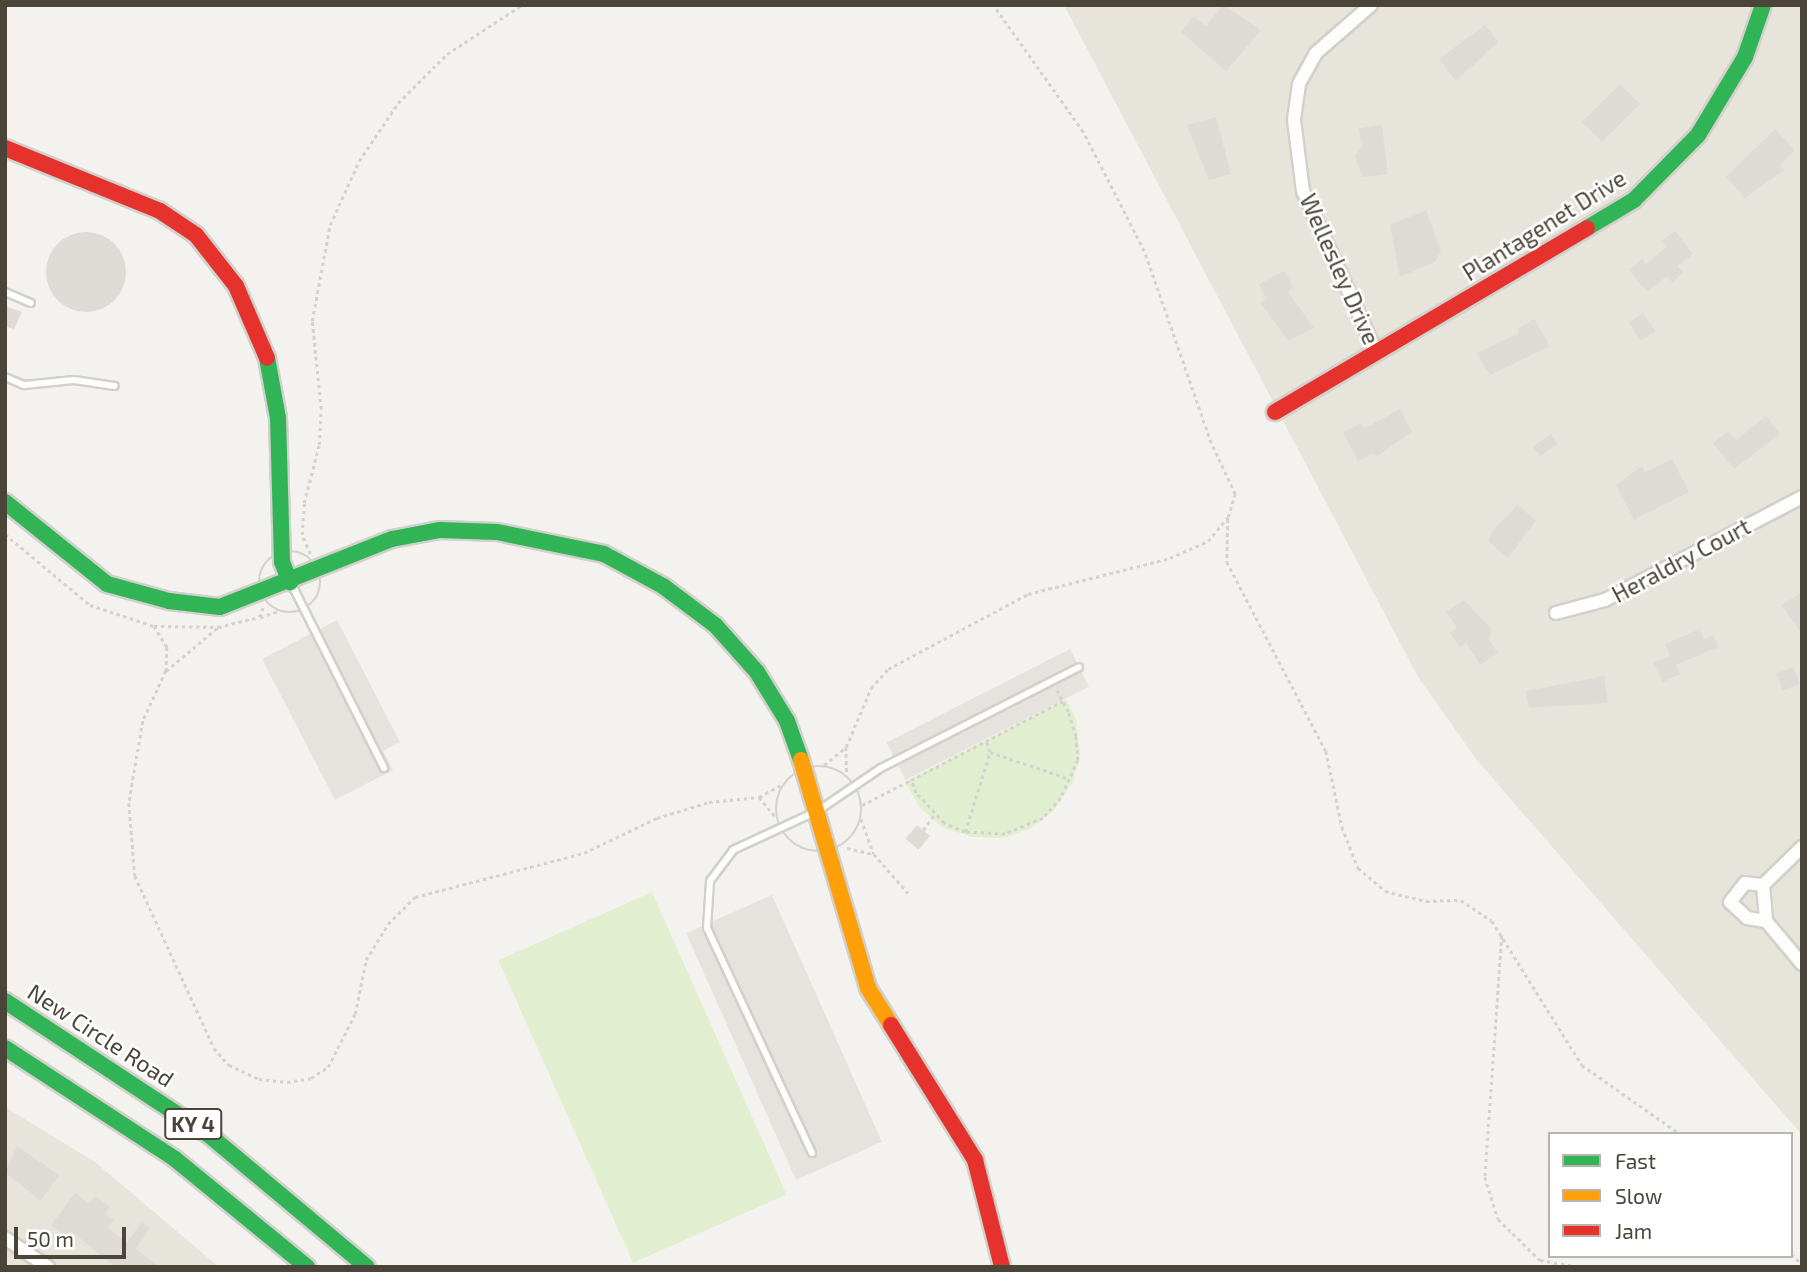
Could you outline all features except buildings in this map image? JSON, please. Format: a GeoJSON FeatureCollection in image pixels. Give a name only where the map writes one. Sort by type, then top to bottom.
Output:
{"type":"FeatureCollection","features":[{"type":"Feature","properties":{"kind":"main road","name":"Plantagenet Drive"},"geometry":{"type":"LineString","coordinates":[[1275,412],[1634,200],[1698,135],[1745,57],[1763,5]]}},
{"type":"Feature","properties":{"kind":"main road"},"geometry":{"type":"LineString","coordinates":[[5,148],[160,211],[197,236],[236,286],[265,350],[278,418],[282,562],[290,582]]}},
{"type":"Feature","properties":{"kind":"main road"},"geometry":{"type":"LineString","coordinates":[[5,502],[107,584],[169,601],[220,607],[290,582],[392,539],[440,530],[547,539],[604,554],[663,586],[716,626],[757,672],[787,721],[819,810],[849,933],[868,988],[891,1033],[975,1160],[1003,1267]]}},
{"type":"Feature","properties":{"kind":"main road","name":"New Circle Road"},"geometry":{"type":"LineString","coordinates":[[5,1001],[209,1135],[367,1267]]}},
{"type":"Feature","properties":{"kind":"main road","name":"KY 4"},"geometry":{"type":"LineString","coordinates":[[5,1048],[175,1160],[307,1267]]}},
{"type":"Feature","properties":{"kind":"street","name":"Wellesley Drive"},"geometry":{"type":"LineString","coordinates":[[1371,5],[1316,53],[1299,83],[1294,120],[1303,191],[1377,354]]}},
{"type":"Feature","properties":{"kind":"street","name":"Heraldry Court"},"geometry":{"type":"LineString","coordinates":[[1556,612],[1605,600],[1802,496]]}},
{"type":"Feature","properties":{"kind":"street"},"geometry":{"type":"LineString","coordinates":[[1763,885],[1802,847]]}},
{"type":"Feature","properties":{"kind":"street"},"geometry":{"type":"LineString","coordinates":[[1763,885],[1745,883],[1730,902],[1746,918],[1766,921]]}},
{"type":"Feature","properties":{"kind":"street"},"geometry":{"type":"LineString","coordinates":[[1763,885],[1766,921],[1802,964]]}},
{"type":"Feature","properties":{"kind":"street"},"geometry":{"type":"LineString","coordinates":[[5,1238],[48,1267]]}},
{"type":"Feature","properties":{"kind":"lane"},"geometry":{"type":"LineString","coordinates":[[5,292],[31,303]]}},
{"type":"Feature","properties":{"kind":"lane"},"geometry":{"type":"LineString","coordinates":[[5,377],[24,385],[74,380],[115,386]]}},
{"type":"Feature","properties":{"kind":"lane"},"geometry":{"type":"LineString","coordinates":[[290,582],[384,768]]}},
{"type":"Feature","properties":{"kind":"lane"},"geometry":{"type":"LineString","coordinates":[[812,1153],[707,928],[710,881],[733,850],[819,810],[881,768],[1079,667]]}},
{"type":"Feature","properties":{"kind":"path"},"geometry":{"type":"LineString","coordinates":[[312,560],[302,535],[321,409],[312,321],[330,225],[359,161],[398,103],[447,54],[522,5]]}},
{"type":"Feature","properties":{"kind":"path"},"geometry":{"type":"LineString","coordinates":[[993,5],[1083,132],[1144,251],[1211,443],[1231,477],[1235,494],[1223,535],[1227,562],[1326,751],[1342,827],[1358,868],[1385,891],[1426,901],[1461,900],[1502,935],[1582,1065],[1677,1132]]}},
{"type":"Feature","properties":{"kind":"path"},"geometry":{"type":"LineString","coordinates":[[848,776],[846,747],[871,688],[888,669],[1028,594],[1196,547],[1228,517]]}},
{"type":"Feature","properties":{"kind":"path"},"geometry":{"type":"LineString","coordinates":[[5,534],[90,605],[154,626],[167,647],[166,671],[143,721],[129,803],[135,876],[214,1048],[229,1065],[259,1079],[288,1082],[311,1078],[328,1066],[355,1014],[371,952],[415,897],[584,853],[681,809],[743,795],[759,797],[783,784]]}},
{"type":"Feature","properties":{"kind":"path"},"geometry":{"type":"LineString","coordinates":[[259,617],[280,611]]}},
{"type":"Feature","properties":{"kind":"path"},"geometry":{"type":"LineString","coordinates":[[166,671],[218,627]]}},
{"type":"Feature","properties":{"kind":"path"},"geometry":{"type":"LineString","coordinates":[[911,780],[934,815],[965,832],[984,835],[1024,829],[1062,798],[1078,760],[1076,736],[1052,681]]}},
{"type":"Feature","properties":{"kind":"path"},"geometry":{"type":"LineString","coordinates":[[862,805],[1063,701]]}},
{"type":"Feature","properties":{"kind":"path"},"geometry":{"type":"LineString","coordinates":[[965,832],[990,752],[986,741]]}},
{"type":"Feature","properties":{"kind":"path"},"geometry":{"type":"LineString","coordinates":[[824,765],[846,747]]}},
{"type":"Feature","properties":{"kind":"path"},"geometry":{"type":"LineString","coordinates":[[990,752],[1070,779]]}},
{"type":"Feature","properties":{"kind":"path"},"geometry":{"type":"LineString","coordinates":[[759,797],[775,816]]}},
{"type":"Feature","properties":{"kind":"path"},"geometry":{"type":"LineString","coordinates":[[923,830],[934,815]]}},
{"type":"Feature","properties":{"kind":"path"},"geometry":{"type":"LineString","coordinates":[[861,819],[874,854],[908,893]]}},
{"type":"Feature","properties":{"kind":"path"},"geometry":{"type":"LineString","coordinates":[[840,847],[874,854]]}},
{"type":"Feature","properties":{"kind":"path"},"geometry":{"type":"LineString","coordinates":[[1502,935],[1485,1177],[1498,1219],[1540,1260],[1578,1267]]}},
{"type":"Feature","properties":{"kind":"shaded area"},"geometry":{"type":"Polygon","coordinates":[[[1064,5],[1802,5],[1802,1135],[1476,759],[1418,677],[1064,5]]]}},
{"type":"Feature","properties":{"kind":"shaded area"},"geometry":{"type":"Polygon","coordinates":[[[337,620],[400,742],[383,751],[393,770],[335,800],[262,659],[337,620]]]}},
{"type":"Feature","properties":{"kind":"shaded area"},"geometry":{"type":"Polygon","coordinates":[[[1070,649],[1089,686],[906,780],[886,743],[1070,649]]]}},
{"type":"Feature","properties":{"kind":"shaded area"},"geometry":{"type":"Polygon","coordinates":[[[772,895],[882,1142],[796,1180],[686,933],[772,895]]]}},
{"type":"Feature","properties":{"kind":"shaded area"},"geometry":{"type":"Polygon","coordinates":[[[5,1107],[95,1162],[219,1267],[5,1267],[5,1107]]]}},
{"type":"Feature","properties":{"kind":"green space"},"geometry":{"type":"Polygon","coordinates":[[[1066,699],[1076,719],[1080,755],[1073,782],[1053,811],[1031,828],[1004,838],[973,837],[944,828],[920,808],[905,782],[1066,699]]]}},
{"type":"Feature","properties":{"kind":"green space"},"geometry":{"type":"Polygon","coordinates":[[[652,892],[787,1194],[633,1263],[499,960],[652,892]]]}},
{"type":"Feature","properties":{"kind":"traffic: fast"},"geometry":{"type":"LineString","coordinates":[[1587,228],[1634,200],[1698,135],[1745,57],[1763,5]]}},
{"type":"Feature","properties":{"kind":"traffic: fast"},"geometry":{"type":"LineString","coordinates":[[267,358],[278,418],[282,562],[290,582]]}},
{"type":"Feature","properties":{"kind":"traffic: fast"},"geometry":{"type":"LineString","coordinates":[[5,502],[107,584],[169,601],[220,607],[392,539],[440,530],[497,532],[604,554],[663,586],[716,626],[757,672],[787,721],[801,760]]}},
{"type":"Feature","properties":{"kind":"traffic: fast"},"geometry":{"type":"LineString","coordinates":[[5,1001],[209,1135],[367,1267]]}},
{"type":"Feature","properties":{"kind":"traffic: fast"},"geometry":{"type":"LineString","coordinates":[[5,1048],[175,1159],[307,1267]]}},
{"type":"Feature","properties":{"kind":"traffic: slow"},"geometry":{"type":"LineString","coordinates":[[801,760],[868,988],[891,1025]]}},
{"type":"Feature","properties":{"kind":"traffic: jam"},"geometry":{"type":"LineString","coordinates":[[5,148],[160,211],[196,235],[236,286],[267,358]]}},
{"type":"Feature","properties":{"kind":"traffic: jam"},"geometry":{"type":"LineString","coordinates":[[1275,412],[1587,228]]}},
{"type":"Feature","properties":{"kind":"traffic: jam"},"geometry":{"type":"LineString","coordinates":[[891,1025],[975,1160],[1002,1267]]}}]}
